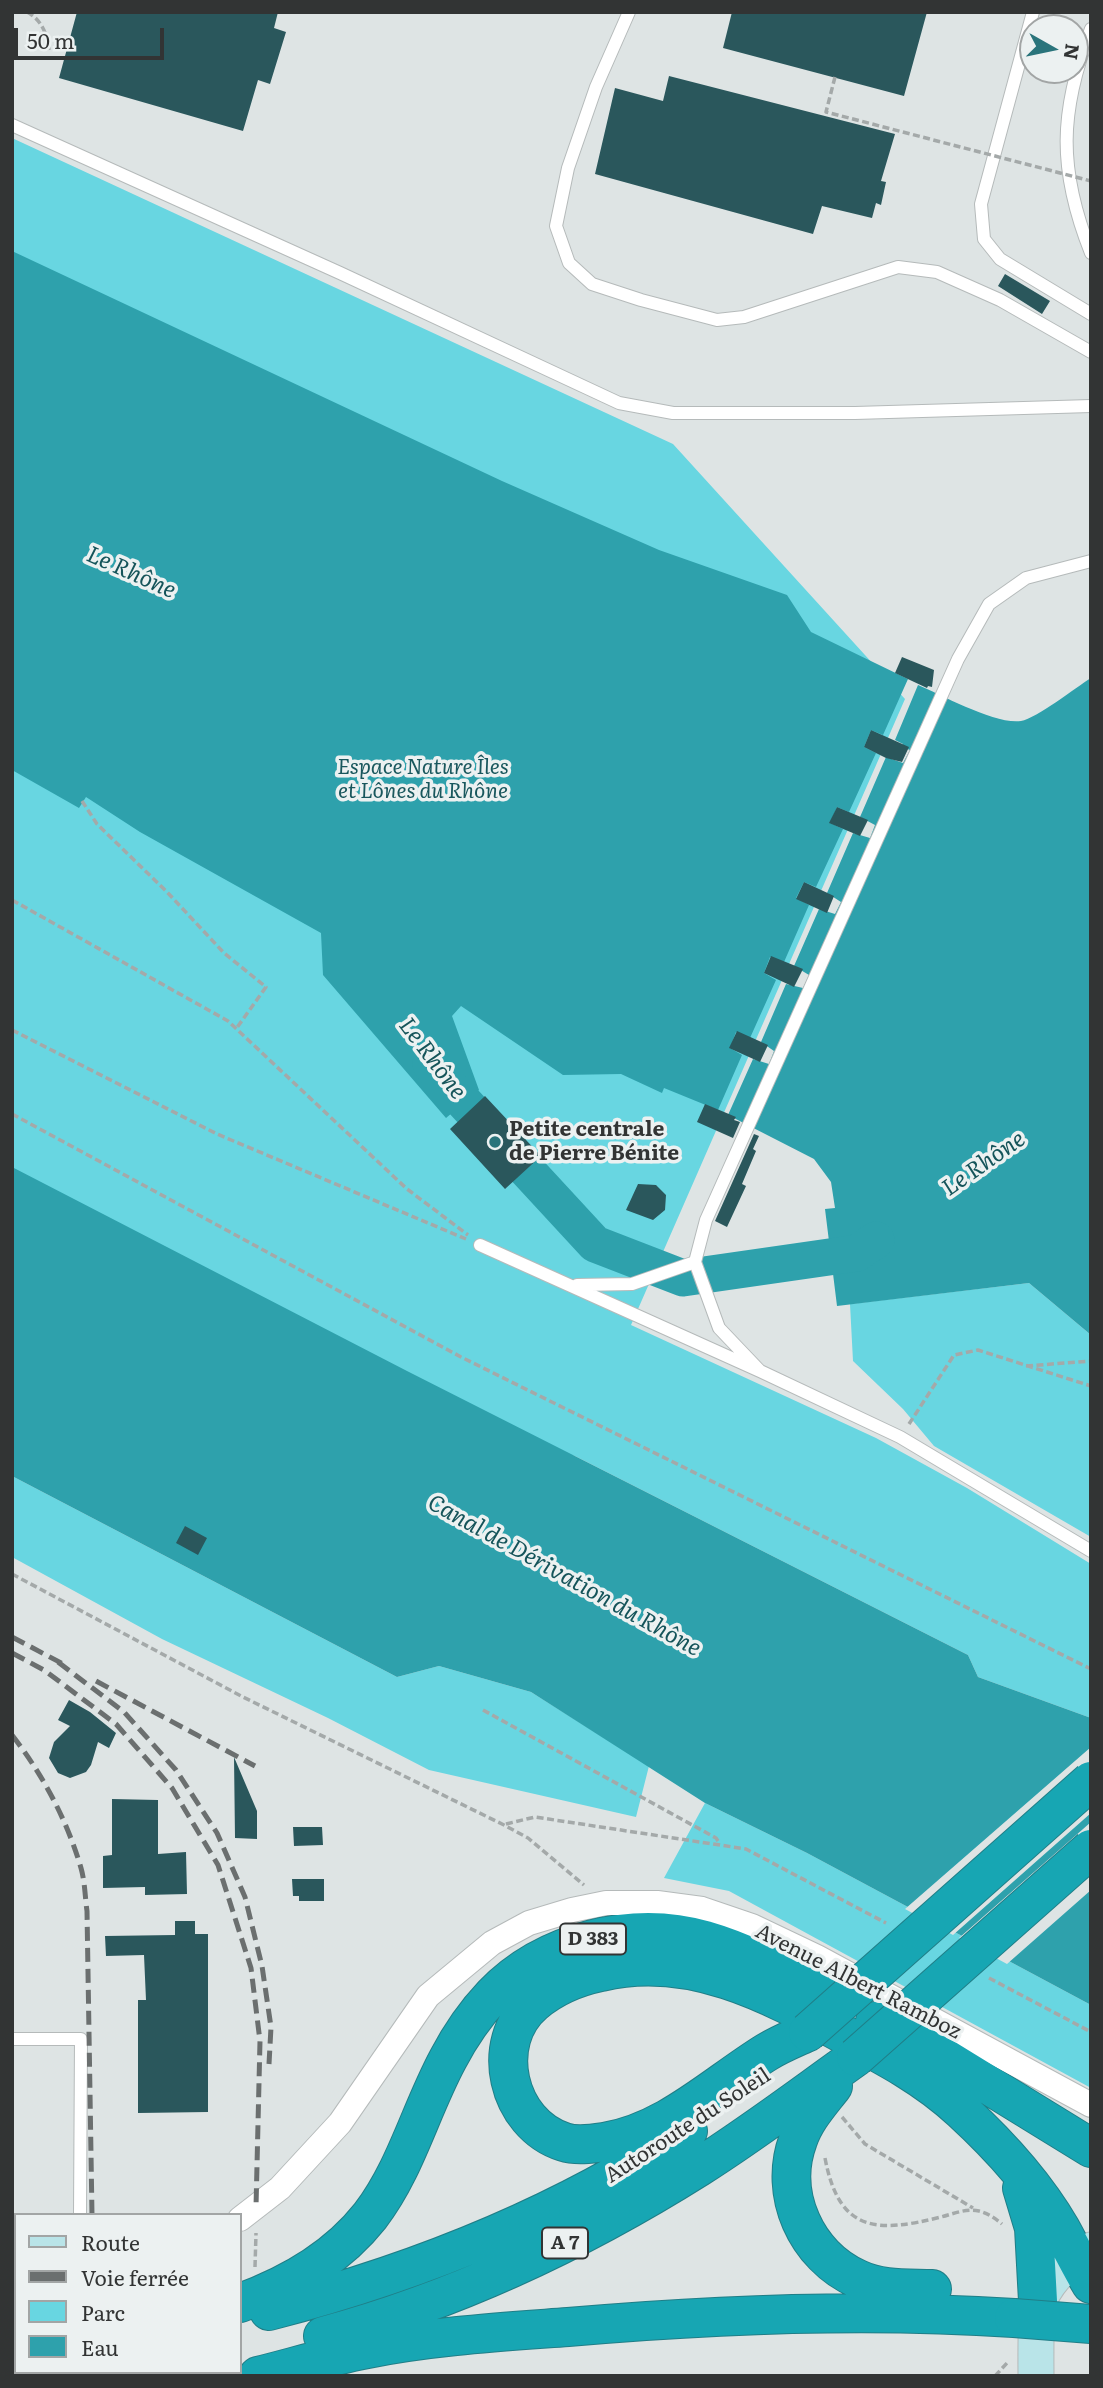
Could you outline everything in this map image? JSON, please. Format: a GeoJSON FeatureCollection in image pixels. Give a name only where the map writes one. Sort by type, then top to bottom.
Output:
{"type":"FeatureCollection","features":[{"type":"Feature","properties":{"kind":"highway","name":"Autoroute du Soleil"},"geometry":{"type":"LineString","coordinates":[[242,2317],[307,2301],[428,2261],[510,2228],[595,2186],[669,2143],[781,2065],[808,2032],[1091,1781]]}},
{"type":"Feature","properties":{"kind":"highway","name":"Autoroute du Soleil"},"geometry":{"type":"LineString","coordinates":[[242,2357],[348,2329],[423,2304],[578,2236],[700,2166],[856,2057],[1091,1849]]}},
{"type":"Feature","properties":{"kind":"highway","name":"D 383"},"geometry":{"type":"LineString","coordinates":[[248,2288],[284,2286],[338,2249],[370,2216],[397,2173],[447,2061],[469,2024],[495,1993],[539,1960],[568,1947],[603,1937],[642,1932],[685,1936],[703,1939],[748,1956],[1085,2129]]}},
{"type":"Feature","properties":{"kind":"highway"},"geometry":{"type":"LineString","coordinates":[[808,2032],[768,2052],[668,2118],[645,2130],[607,2142],[572,2144],[547,2134],[523,2111],[509,2076],[509,2051],[515,2029],[526,2010],[548,1993],[574,1979],[610,1970],[643,1966],[679,1967],[715,1975],[774,1998],[901,2065],[929,2084],[963,2112],[1016,2169],[1086,2264]]}},
{"type":"Feature","properties":{"kind":"highway"},"geometry":{"type":"LineString","coordinates":[[856,2057],[808,2119],[794,2151],[791,2175],[794,2201],[800,2220],[814,2244],[838,2267],[858,2279],[1024,2338],[1091,2299]]}},
{"type":"Feature","properties":{"kind":"highway"},"geometry":{"type":"LineString","coordinates":[[1016,2169],[1034,2228],[1024,2338]]}},
{"type":"Feature","properties":{"kind":"highway"},"geometry":{"type":"LineString","coordinates":[[258,2376],[366,2349],[409,2342],[709,2316],[863,2313],[1024,2338],[1091,2323]]}},
{"type":"Feature","properties":{"kind":"street","name":"Avenue Albert Ramboz"},"geometry":{"type":"LineString","coordinates":[[248,2213],[280,2188],[340,2123],[429,1996],[504,1936],[529,1923],[606,1903],[657,1903],[702,1909],[752,1926],[817,1957],[1085,2129]]}},
{"type":"Feature","properties":{"kind":"street"},"geometry":{"type":"LineString","coordinates":[[1024,2338],[1053,2279],[1086,2264]]}},
{"type":"Feature","properties":{"kind":"lane"},"geometry":{"type":"LineString","coordinates":[[629,12],[596,87],[568,168],[556,226],[569,263],[592,284],[717,320],[744,317],[898,267],[937,272],[1000,300],[1091,352]]}},
{"type":"Feature","properties":{"kind":"lane"},"geometry":{"type":"LineString","coordinates":[[1033,12],[981,204],[984,239],[1000,259],[1091,314]]}},
{"type":"Feature","properties":{"kind":"lane"},"geometry":{"type":"LineString","coordinates":[[1091,29],[1077,66],[1066,120],[1066,152],[1076,215],[1091,253]]}},
{"type":"Feature","properties":{"kind":"lane"},"geometry":{"type":"LineString","coordinates":[[12,125],[340,272],[619,403],[673,413],[855,413],[1091,406]]}},
{"type":"Feature","properties":{"kind":"lane"},"geometry":{"type":"LineString","coordinates":[[760,1371],[719,1328],[695,1262],[706,1220],[958,659],[989,604],[1026,578],[1091,561]]}},
{"type":"Feature","properties":{"kind":"lane"},"geometry":{"type":"LineString","coordinates":[[480,1245],[900,1437],[1091,1551]]}},
{"type":"Feature","properties":{"kind":"lane"},"geometry":{"type":"LineString","coordinates":[[571,1285],[632,1284],[695,1262]]}},
{"type":"Feature","properties":{"kind":"lane"},"geometry":{"type":"LineString","coordinates":[[12,2039],[81,2039],[80,2213]]}},
{"type":"Feature","properties":{"kind":"path"},"geometry":{"type":"LineString","coordinates":[[27,12],[39,22],[47,34],[49,50]]}},
{"type":"Feature","properties":{"kind":"path"},"geometry":{"type":"LineString","coordinates":[[835,77],[826,113],[1091,181]]}},
{"type":"Feature","properties":{"kind":"path"},"geometry":{"type":"LineString","coordinates":[[82,801],[97,824],[167,892],[223,953],[266,987],[236,1029]]}},
{"type":"Feature","properties":{"kind":"path"},"geometry":{"type":"LineString","coordinates":[[12,900],[228,1021],[407,1189],[480,1245]]}},
{"type":"Feature","properties":{"kind":"path"},"geometry":{"type":"LineString","coordinates":[[12,1030],[217,1134],[480,1245]]}},
{"type":"Feature","properties":{"kind":"path"},"geometry":{"type":"LineString","coordinates":[[12,1114],[461,1357],[1091,1669]]}},
{"type":"Feature","properties":{"kind":"path"},"geometry":{"type":"LineString","coordinates":[[900,1437],[954,1354],[978,1350],[1091,1386]]}},
{"type":"Feature","properties":{"kind":"path"},"geometry":{"type":"LineString","coordinates":[[1024,1366],[1091,1361]]}},
{"type":"Feature","properties":{"kind":"path"},"geometry":{"type":"LineString","coordinates":[[12,1574],[243,1697],[528,1838],[606,1903]]}},
{"type":"Feature","properties":{"kind":"path"},"geometry":{"type":"LineString","coordinates":[[483,1710],[716,1838],[720,1844]]}},
{"type":"Feature","properties":{"kind":"path"},"geometry":{"type":"LineString","coordinates":[[504,1825],[535,1817],[746,1849],[894,1927]]}},
{"type":"Feature","properties":{"kind":"path"},"geometry":{"type":"LineString","coordinates":[[980,1973],[1091,2032]]}},
{"type":"Feature","properties":{"kind":"path"},"geometry":{"type":"LineString","coordinates":[[837,2110],[866,2144],[975,2210],[990,2215],[1009,2231]]}},
{"type":"Feature","properties":{"kind":"path"},"geometry":{"type":"LineString","coordinates":[[824,2152],[828,2173],[838,2199],[849,2213],[866,2223],[878,2226],[900,2225],[975,2210]]}},
{"type":"Feature","properties":{"kind":"path"},"geometry":{"type":"LineString","coordinates":[[248,2213],[248,2288]]}},
{"type":"Feature","properties":{"kind":"path"},"geometry":{"type":"LineString","coordinates":[[995,2376],[1024,2338]]}},
{"type":"Feature","properties":{"kind":"green space","name":"Espace Nature Îles et Lônes du Rhône"},"geometry":{"type":"Polygon","coordinates":[[[12,138],[673,444],[905,699],[631,1325],[876,1438],[967,1488],[1091,1564],[1091,1718],[978,1677],[968,1655],[575,1456],[12,1318],[12,138]]]}},
{"type":"Feature","properties":{"kind":"green space"},"geometry":{"type":"Polygon","coordinates":[[[1029,1283],[1091,1335],[1091,1537],[934,1446],[903,1409],[853,1361],[850,1304],[1029,1283]]]}},
{"type":"Feature","properties":{"kind":"green space"},"geometry":{"type":"Polygon","coordinates":[[[12,1476],[397,1677],[439,1666],[531,1692],[649,1766],[636,1817],[429,1770],[328,1718],[162,1639],[12,1557],[12,1476]]]}},
{"type":"Feature","properties":{"kind":"green space"},"geometry":{"type":"Polygon","coordinates":[[[705,1803],[807,1853],[1091,2005],[1091,2088],[729,1891],[664,1878],[705,1803]]]}},
{"type":"Feature","properties":{"kind":"water"},"geometry":{"type":"Polygon","coordinates":[[[12,251],[502,481],[659,550],[787,595],[811,632],[908,679],[883,735],[871,730],[864,747],[876,753],[849,812],[837,807],[830,823],[843,829],[816,887],[804,882],[796,898],[809,905],[784,962],[770,957],[764,973],[776,980],[750,1038],[736,1032],[730,1048],[742,1055],[718,1110],[664,1088],[662,1093],[621,1074],[563,1075],[461,1006],[452,1016],[479,1090],[446,1118],[323,975],[321,933],[140,832],[86,797],[79,808],[12,770],[12,251]]]}},
{"type":"Feature","properties":{"kind":"water"},"geometry":{"type":"Polygon","coordinates":[[[1091,678],[1091,1335],[1029,1283],[837,1306],[825,1209],[835,1208],[831,1182],[814,1159],[728,1115],[753,1059],[769,1064],[774,1051],[761,1042],[786,984],[803,988],[809,975],[794,966],[819,909],[835,914],[841,902],[827,893],[853,833],[870,838],[875,825],[860,817],[886,757],[903,763],[910,750],[895,740],[918,685],[984,714],[1021,721],[1046,709],[1091,678]]]}},
{"type":"Feature","properties":{"kind":"water","name":"Canal de Dérivation du Rhône"},"geometry":{"type":"Polygon","coordinates":[[[12,1167],[407,1371],[968,1655],[978,1677],[1091,1718],[1091,2005],[807,1853],[705,1803],[531,1692],[439,1666],[397,1677],[12,1476],[12,1167]]]}},
{"type":"Feature","properties":{"kind":"pier"},"geometry":{"type":"Polygon","coordinates":[[[1091,1747],[1091,1813],[953,1935],[905,1909],[1091,1747]]]}},
{"type":"Feature","properties":{"kind":"pier"},"geometry":{"type":"Polygon","coordinates":[[[1091,1822],[1091,1890],[1007,1964],[959,1938],[1091,1822]]]}},
{"type":"Feature","properties":{"kind":"building"},"geometry":{"type":"Polygon","coordinates":[[[77,12],[278,12],[274,28],[286,32],[270,84],[258,80],[243,131],[59,78],[77,12]]]}},
{"type":"Feature","properties":{"kind":"building"},"geometry":{"type":"Polygon","coordinates":[[[732,12],[927,12],[904,96],[723,48],[732,12]]]}},
{"type":"Feature","properties":{"kind":"building"},"geometry":{"type":"Polygon","coordinates":[[[669,76],[895,134],[881,181],[886,182],[881,205],[876,203],[872,218],[822,206],[813,234],[595,174],[615,88],[663,101],[669,76]]]}},
{"type":"Feature","properties":{"kind":"building"},"geometry":{"type":"Polygon","coordinates":[[[1005,274],[1050,301],[1042,314],[998,286],[1005,274]]]}},
{"type":"Feature","properties":{"kind":"building"},"geometry":{"type":"Polygon","coordinates":[[[902,657],[934,670],[932,687],[927,688],[895,673],[902,657]]]}},
{"type":"Feature","properties":{"kind":"building"},"geometry":{"type":"Polygon","coordinates":[[[871,730],[909,747],[902,762],[886,758],[864,747],[871,730]]]}},
{"type":"Feature","properties":{"kind":"building"},"geometry":{"type":"Polygon","coordinates":[[[837,807],[868,820],[860,836],[829,823],[837,807]]]}},
{"type":"Feature","properties":{"kind":"building"},"geometry":{"type":"Polygon","coordinates":[[[804,882],[834,896],[827,913],[796,899],[804,882]]]}},
{"type":"Feature","properties":{"kind":"building"},"geometry":{"type":"Polygon","coordinates":[[[771,956],[803,969],[794,987],[764,973],[771,956]]]}},
{"type":"Feature","properties":{"kind":"building"},"geometry":{"type":"Polygon","coordinates":[[[737,1031],[768,1045],[760,1062],[729,1048],[737,1031]]]}},
{"type":"Feature","properties":{"kind":"building","name":"Petite centrale de Pierre Bénite"},"geometry":{"type":"Polygon","coordinates":[[[485,1096],[541,1156],[505,1189],[450,1129],[485,1096]]]}},
{"type":"Feature","properties":{"kind":"building"},"geometry":{"type":"Polygon","coordinates":[[[705,1104],[736,1117],[734,1120],[740,1122],[733,1138],[697,1122],[705,1104]]]}},
{"type":"Feature","properties":{"kind":"building"},"geometry":{"type":"Polygon","coordinates":[[[754,1134],[759,1136],[753,1149],[756,1151],[742,1184],[746,1186],[727,1227],[715,1221],[754,1134]]]}},
{"type":"Feature","properties":{"kind":"building"},"geometry":{"type":"Polygon","coordinates":[[[638,1184],[656,1185],[666,1195],[665,1210],[653,1220],[626,1210],[638,1184]]]}},
{"type":"Feature","properties":{"kind":"building"},"geometry":{"type":"Polygon","coordinates":[[[185,1526],[207,1538],[198,1555],[176,1543],[185,1526]]]}},
{"type":"Feature","properties":{"kind":"building"},"geometry":{"type":"Polygon","coordinates":[[[69,1700],[90,1712],[116,1733],[109,1748],[98,1742],[86,1772],[70,1778],[58,1773],[49,1758],[54,1742],[70,1726],[58,1720],[69,1700]]]}},
{"type":"Feature","properties":{"kind":"building"},"geometry":{"type":"Polygon","coordinates":[[[234,1757],[257,1811],[257,1839],[235,1838],[234,1757]]]}},
{"type":"Feature","properties":{"kind":"building"},"geometry":{"type":"Polygon","coordinates":[[[112,1799],[158,1800],[158,1854],[186,1852],[187,1894],[145,1895],[145,1887],[103,1888],[103,1856],[112,1855],[112,1799]]]}},
{"type":"Feature","properties":{"kind":"building"},"geometry":{"type":"Polygon","coordinates":[[[293,1827],[322,1827],[323,1845],[294,1846],[293,1827]]]}},
{"type":"Feature","properties":{"kind":"building"},"geometry":{"type":"Polygon","coordinates":[[[292,1879],[324,1879],[324,1901],[299,1901],[299,1896],[293,1896],[292,1879]]]}},
{"type":"Feature","properties":{"kind":"building"},"geometry":{"type":"Polygon","coordinates":[[[175,1921],[195,1921],[195,1934],[208,1934],[208,2112],[138,2113],[138,2000],[146,2000],[144,1955],[106,1956],[105,1936],[175,1935],[175,1921]]]}},
{"type":"Feature","properties":{"kind":"waterway","name":"Le Rhône"},"geometry":{"type":"LineString","coordinates":[[431,1064],[595,1244],[683,1278],[857,1253],[876,1240]]}},
{"type":"Feature","properties":{"kind":"railway"},"geometry":{"type":"LineString","coordinates":[[12,1637],[65,1665]]}},
{"type":"Feature","properties":{"kind":"railway"},"geometry":{"type":"LineString","coordinates":[[12,1653],[44,1670],[116,1724],[172,1788],[218,1865],[251,1968],[260,2041],[256,2207]]}},
{"type":"Feature","properties":{"kind":"railway"},"geometry":{"type":"LineString","coordinates":[[58,1662],[124,1712],[176,1770],[217,1833],[245,1897],[262,1966],[271,2027],[269,2064]]}},
{"type":"Feature","properties":{"kind":"railway"},"geometry":{"type":"LineString","coordinates":[[96,1681],[255,1766]]}},
{"type":"Feature","properties":{"kind":"railway"},"geometry":{"type":"LineString","coordinates":[[12,1735],[53,1798],[69,1833],[83,1879],[87,1911],[92,2213]]}},
{"type":"Feature","properties":{"kind":"place","name":"Petite centrale de Pierre Bénite"},"geometry":{"type":"Point","coordinates":[495,1142]}}]}
